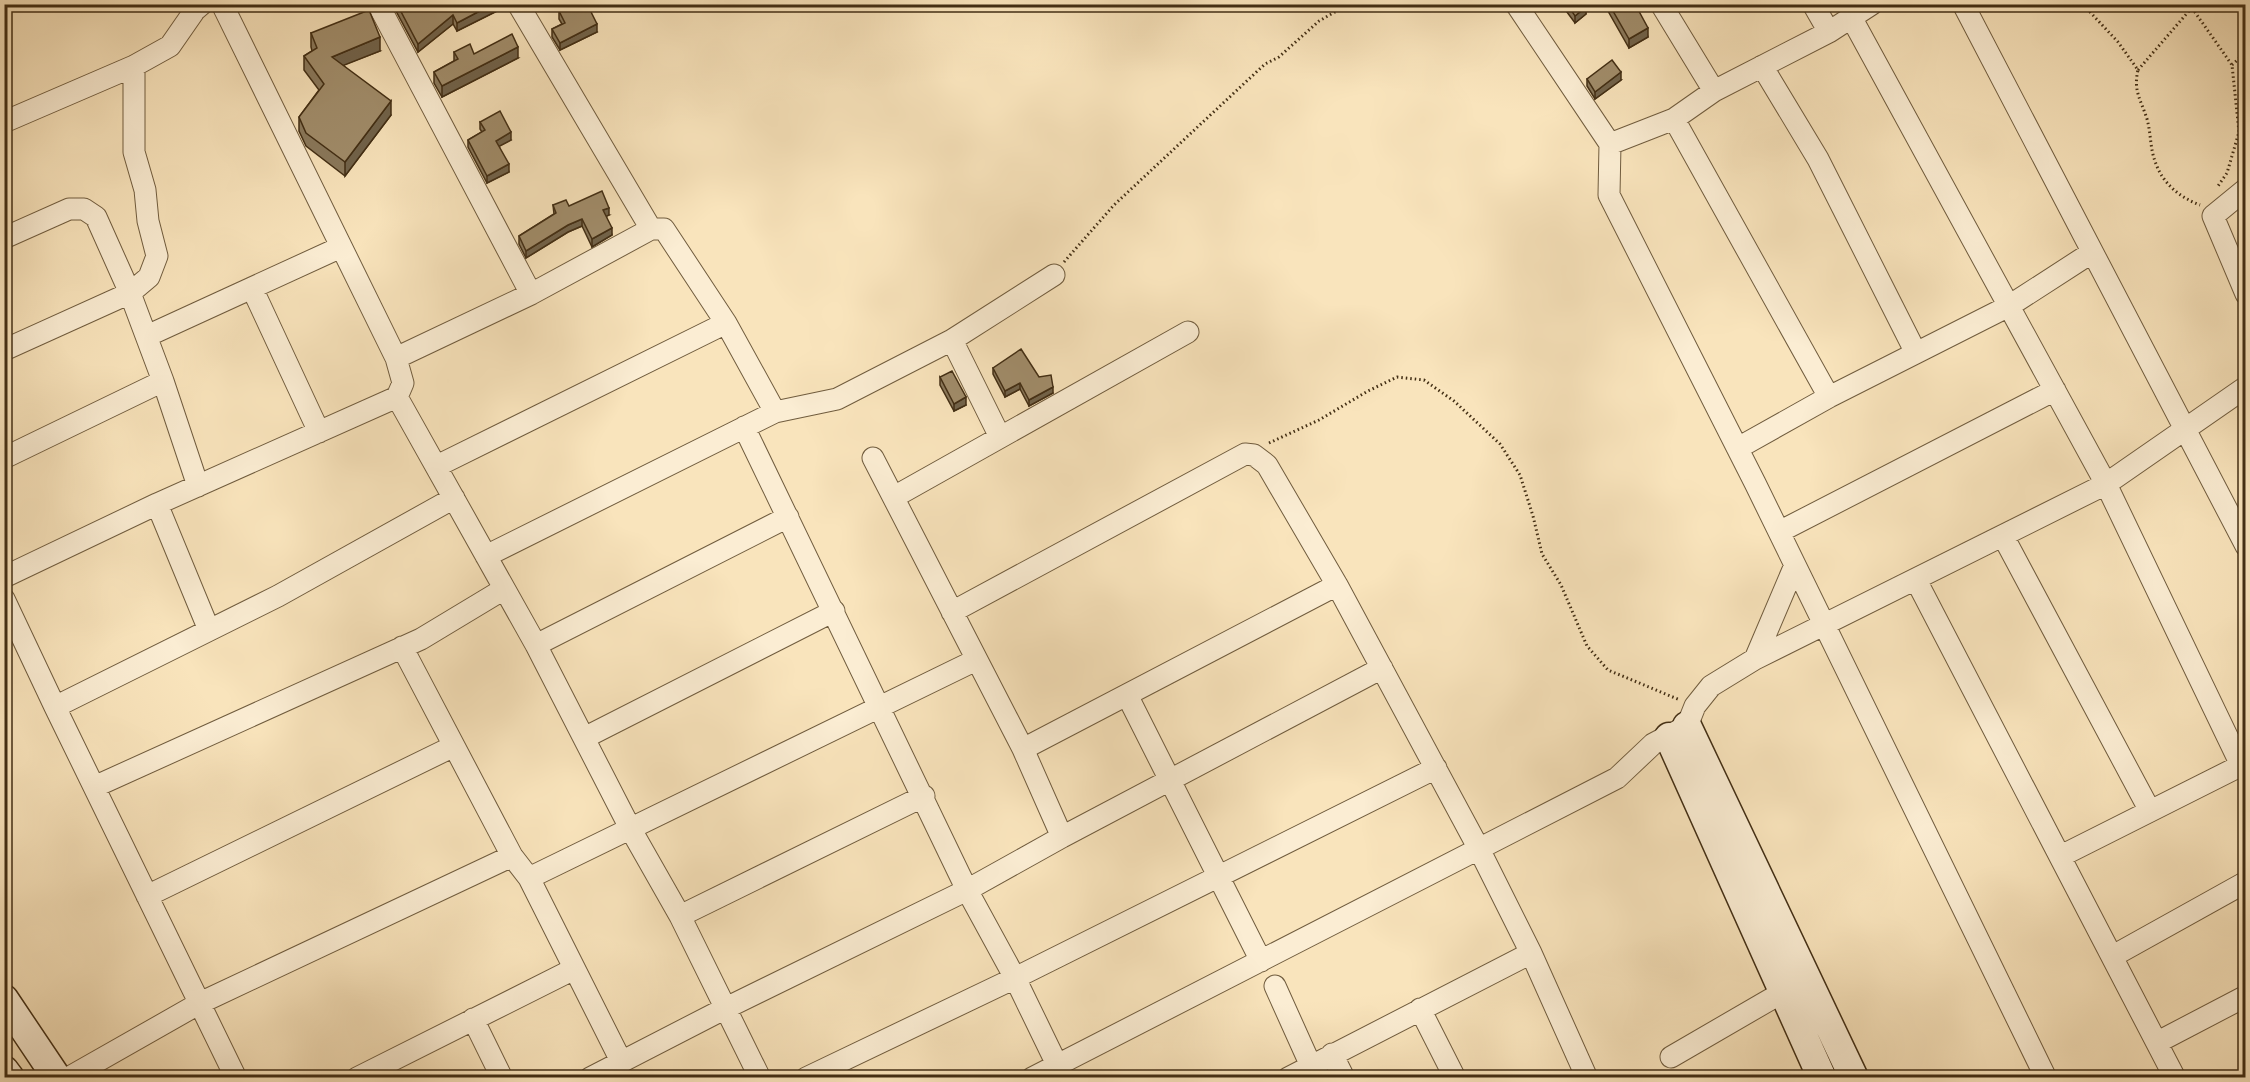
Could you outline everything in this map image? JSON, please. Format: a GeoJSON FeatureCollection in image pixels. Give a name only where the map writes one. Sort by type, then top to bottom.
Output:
{"type":"FeatureCollection","features":[{"type":"Feature","properties":{"kind":"street"},"geometry":{"type":"LineString","coordinates":[[4,122],[134,66],[170,46],[195,10],[202,4]]}},
{"type":"Feature","properties":{"kind":"street"},"geometry":{"type":"LineString","coordinates":[[4,577],[157,504],[397,397],[403,383],[396,358],[222,4]]}},
{"type":"Feature","properties":{"kind":"street"},"geometry":{"type":"LineString","coordinates":[[378,4],[531,294]]}},
{"type":"Feature","properties":{"kind":"street"},"geometry":{"type":"LineString","coordinates":[[518,4],[651,229]]}},
{"type":"Feature","properties":{"kind":"street"},"geometry":{"type":"LineString","coordinates":[[1516,4],[1610,144],[1609,195],[1738,448],[2046,1077]]}},
{"type":"Feature","properties":{"kind":"street"},"geometry":{"type":"LineString","coordinates":[[1661,4],[1714,91]]}},
{"type":"Feature","properties":{"kind":"street"},"geometry":{"type":"LineString","coordinates":[[1813,4],[1829,32]]}},
{"type":"Feature","properties":{"kind":"street"},"geometry":{"type":"LineString","coordinates":[[1610,144],[1674,119],[1714,91],[1829,32],[1872,4]]}},
{"type":"Feature","properties":{"kind":"street"},"geometry":{"type":"LineString","coordinates":[[1963,4],[2246,546]]}},
{"type":"Feature","properties":{"kind":"street"},"geometry":{"type":"LineString","coordinates":[[1851,17],[2106,484],[2243,764],[2061,856]]}},
{"type":"Feature","properties":{"kind":"street"},"geometry":{"type":"LineString","coordinates":[[4,350],[130,293],[149,278],[157,256],[148,221],[145,190],[134,152],[134,66]]}},
{"type":"Feature","properties":{"kind":"street"},"geometry":{"type":"LineString","coordinates":[[1761,66],[1818,159],[1916,353]]}},
{"type":"Feature","properties":{"kind":"street"},"geometry":{"type":"LineString","coordinates":[[1674,119],[1829,398]]}},
{"type":"Feature","properties":{"kind":"street"},"geometry":{"type":"LineString","coordinates":[[2246,189],[2213,216],[2246,294]]}},
{"type":"Feature","properties":{"kind":"street"},"geometry":{"type":"LineString","coordinates":[[4,238],[69,209],[84,209],[96,217],[147,336],[198,486]]}},
{"type":"Feature","properties":{"kind":"street"},"geometry":{"type":"LineString","coordinates":[[396,358],[531,294],[651,229],[664,229],[726,323],[775,412]]}},
{"type":"Feature","properties":{"kind":"street"},"geometry":{"type":"LineString","coordinates":[[147,336],[341,247]]}},
{"type":"Feature","properties":{"kind":"street"},"geometry":{"type":"LineString","coordinates":[[1738,448],[1829,398],[2009,306],[2091,253]]}},
{"type":"Feature","properties":{"kind":"street"},"geometry":{"type":"LineString","coordinates":[[486,556],[775,412],[837,399],[952,340],[1054,275]]}},
{"type":"Feature","properties":{"kind":"street"},"geometry":{"type":"LineString","coordinates":[[252,288],[319,432]]}},
{"type":"Feature","properties":{"kind":"street"},"geometry":{"type":"LineString","coordinates":[[437,466],[726,323]]}},
{"type":"Feature","properties":{"kind":"street"},"geometry":{"type":"LineString","coordinates":[[894,496],[1188,332]]}},
{"type":"Feature","properties":{"kind":"street"},"geometry":{"type":"LineString","coordinates":[[952,340],[1000,437]]}},
{"type":"Feature","properties":{"kind":"street"},"geometry":{"type":"LineString","coordinates":[[4,458],[164,381]]}},
{"type":"Feature","properties":{"kind":"street"},"geometry":{"type":"LineString","coordinates":[[1032,1077],[1060,1071],[1261,961],[1617,778],[1653,744],[1684,723],[1711,686],[1755,659],[2106,484],[2246,387]]}},
{"type":"Feature","properties":{"kind":"street"},"geometry":{"type":"LineString","coordinates":[[1779,532],[2055,390]]}},
{"type":"Feature","properties":{"kind":"street"},"geometry":{"type":"LineString","coordinates":[[397,397],[536,645],[630,828],[680,916],[724,1009],[760,1077]]}},
{"type":"Feature","properties":{"kind":"street"},"geometry":{"type":"LineString","coordinates":[[744,427],[968,890],[1016,978],[1060,1071]]}},
{"type":"Feature","properties":{"kind":"street"},"geometry":{"type":"LineString","coordinates":[[952,612],[1245,454],[1254,455],[1268,465],[1337,585],[1479,849],[1531,953],[1587,1077]]}},
{"type":"Feature","properties":{"kind":"street"},"geometry":{"type":"LineString","coordinates":[[873,458],[1023,749],[1062,837]]}},
{"type":"Feature","properties":{"kind":"street"},"geometry":{"type":"LineString","coordinates":[[55,707],[278,596],[454,498]]}},
{"type":"Feature","properties":{"kind":"street"},"geometry":{"type":"LineString","coordinates":[[157,504],[209,630]]}},
{"type":"Feature","properties":{"kind":"street"},"geometry":{"type":"LineString","coordinates":[[536,645],[788,517]]}},
{"type":"Feature","properties":{"kind":"street"},"geometry":{"type":"LineString","coordinates":[[2003,536],[2150,811]]}},
{"type":"Feature","properties":{"kind":"street"},"geometry":{"type":"LineString","coordinates":[[1755,659],[1795,565]]}},
{"type":"Feature","properties":{"kind":"street"},"geometry":{"type":"LineString","coordinates":[[1916,580],[2175,1077]]}},
{"type":"Feature","properties":{"kind":"street"},"geometry":{"type":"LineString","coordinates":[[1023,749],[1337,585]]}},
{"type":"Feature","properties":{"kind":"street"},"geometry":{"type":"LineString","coordinates":[[94,787],[421,639],[504,589]]}},
{"type":"Feature","properties":{"kind":"street"},"geometry":{"type":"LineString","coordinates":[[4,599],[236,1077]]}},
{"type":"Feature","properties":{"kind":"street"},"geometry":{"type":"LineString","coordinates":[[584,738],[834,611]]}},
{"type":"Feature","properties":{"kind":"street"},"geometry":{"type":"LineString","coordinates":[[402,647],[512,856],[529,878],[621,1061]]}},
{"type":"Feature","properties":{"kind":"street"},"geometry":{"type":"LineString","coordinates":[[529,878],[976,660]]}},
{"type":"Feature","properties":{"kind":"street"},"geometry":{"type":"LineString","coordinates":[[590,1077],[968,890],[1062,837],[1382,668]]}},
{"type":"Feature","properties":{"kind":"street"},"geometry":{"type":"LineString","coordinates":[[1127,695],[1261,961]]}},
{"type":"Feature","properties":{"kind":"street"},"geometry":{"type":"LineString","coordinates":[[1684,723],[1784,992],[1822,1077]]}},
{"type":"Feature","properties":{"kind":"street"},"geometry":{"type":"LineString","coordinates":[[1684,723],[1854,1077]]}},
{"type":"Feature","properties":{"kind":"street"},"geometry":{"type":"LineString","coordinates":[[147,896],[454,746]]}},
{"type":"Feature","properties":{"kind":"street"},"geometry":{"type":"LineString","coordinates":[[807,1077],[1016,978],[1436,768]]}},
{"type":"Feature","properties":{"kind":"street"},"geometry":{"type":"LineString","coordinates":[[680,916],[924,796]]}},
{"type":"Feature","properties":{"kind":"street"},"geometry":{"type":"LineString","coordinates":[[68,1077],[200,1003],[512,856]]}},
{"type":"Feature","properties":{"kind":"street"},"geometry":{"type":"LineString","coordinates":[[2113,956],[2246,882]]}},
{"type":"Feature","properties":{"kind":"street"},"geometry":{"type":"LineString","coordinates":[[1288,1077],[1531,953]]}},
{"type":"Feature","properties":{"kind":"street"},"geometry":{"type":"LineString","coordinates":[[357,1077],[574,969]]}},
{"type":"Feature","properties":{"kind":"street"},"geometry":{"type":"LineString","coordinates":[[1275,986],[1311,1065]]}},
{"type":"Feature","properties":{"kind":"street"},"geometry":{"type":"LineString","coordinates":[[1671,1057],[1784,992]]}},
{"type":"Feature","properties":{"kind":"street"},"geometry":{"type":"LineString","coordinates":[[2158,1042],[2246,996]]}},
{"type":"Feature","properties":{"kind":"street"},"geometry":{"type":"LineString","coordinates":[[4,999],[57,1077]]}},
{"type":"Feature","properties":{"kind":"street"},"geometry":{"type":"LineString","coordinates":[[1420,1009],[1455,1077]]}},
{"type":"Feature","properties":{"kind":"street"},"geometry":{"type":"LineString","coordinates":[[473,1019],[502,1077]]}},
{"type":"Feature","properties":{"kind":"street"},"geometry":{"type":"LineString","coordinates":[[1332,1054],[1344,1077]]}},
{"type":"Feature","properties":{"kind":"street"},"geometry":{"type":"LineString","coordinates":[[4,1070],[9,1077]]}},
{"type":"Feature","properties":{"kind":"path"},"geometry":{"type":"LineString","coordinates":[[1054,275],[1078,244],[1156,163],[1265,64],[1279,57],[1319,21],[1349,4]]}},
{"type":"Feature","properties":{"kind":"path"},"geometry":{"type":"LineString","coordinates":[[2085,4],[2118,42],[2138,70]]}},
{"type":"Feature","properties":{"kind":"path"},"geometry":{"type":"LineString","coordinates":[[2195,4],[2138,70],[2135,83],[2148,122],[2155,161],[2167,185],[2187,200],[2204,207],[2213,216]]}},
{"type":"Feature","properties":{"kind":"path"},"geometry":{"type":"LineString","coordinates":[[2192,8],[2232,65],[2239,132],[2227,173],[2215,190]]}},
{"type":"Feature","properties":{"kind":"path"},"geometry":{"type":"LineString","coordinates":[[2232,65],[2246,52]]}},
{"type":"Feature","properties":{"kind":"path"},"geometry":{"type":"LineString","coordinates":[[1245,454],[1319,420],[1397,377],[1424,380],[1455,401],[1500,444],[1520,475],[1542,554],[1561,585],[1587,646],[1608,670],[1684,723]]}},
{"type":"Feature","properties":{"kind":"building"},"geometry":{"type":"Polygon","coordinates":[[[397,4],[493,4],[457,23],[453,15],[418,44],[397,4]]]}},
{"type":"Feature","properties":{"kind":"building"},"geometry":{"type":"Polygon","coordinates":[[[573,4],[587,4],[597,24],[560,43],[552,29],[565,23],[559,11],[573,4]]]}},
{"type":"Feature","properties":{"kind":"building"},"geometry":{"type":"Polygon","coordinates":[[[1567,4],[1584,4],[1586,7],[1575,16],[1567,4]]]}},
{"type":"Feature","properties":{"kind":"building"},"geometry":{"type":"Polygon","coordinates":[[[1609,4],[1635,4],[1648,28],[1629,39],[1609,4]]]}},
{"type":"Feature","properties":{"kind":"building"},"geometry":{"type":"Polygon","coordinates":[[[369,10],[380,37],[332,57],[391,101],[345,162],[306,133],[299,117],[324,84],[304,56],[317,48],[311,33],[369,10]]]}},
{"type":"Feature","properties":{"kind":"building"},"geometry":{"type":"Polygon","coordinates":[[[512,34],[518,47],[442,86],[434,72],[458,59],[454,52],[470,44],[474,54],[512,34]]]}},
{"type":"Feature","properties":{"kind":"building"},"geometry":{"type":"Polygon","coordinates":[[[1612,60],[1621,72],[1595,92],[1587,79],[1612,60]]]}},
{"type":"Feature","properties":{"kind":"building"},"geometry":{"type":"Polygon","coordinates":[[[500,111],[511,132],[496,141],[509,164],[487,176],[468,140],[485,130],[480,122],[500,111]]]}},
{"type":"Feature","properties":{"kind":"building"},"geometry":{"type":"Polygon","coordinates":[[[602,191],[609,208],[603,210],[612,228],[592,239],[582,219],[526,251],[519,236],[556,213],[553,205],[566,200],[569,206],[602,191]]]}},
{"type":"Feature","properties":{"kind":"building"},"geometry":{"type":"Polygon","coordinates":[[[1021,349],[1039,377],[1051,375],[1053,387],[1029,400],[1020,383],[1005,391],[993,368],[1021,349]]]}},
{"type":"Feature","properties":{"kind":"building"},"geometry":{"type":"Polygon","coordinates":[[[952,371],[966,397],[954,404],[940,377],[952,371]]]}}]}
